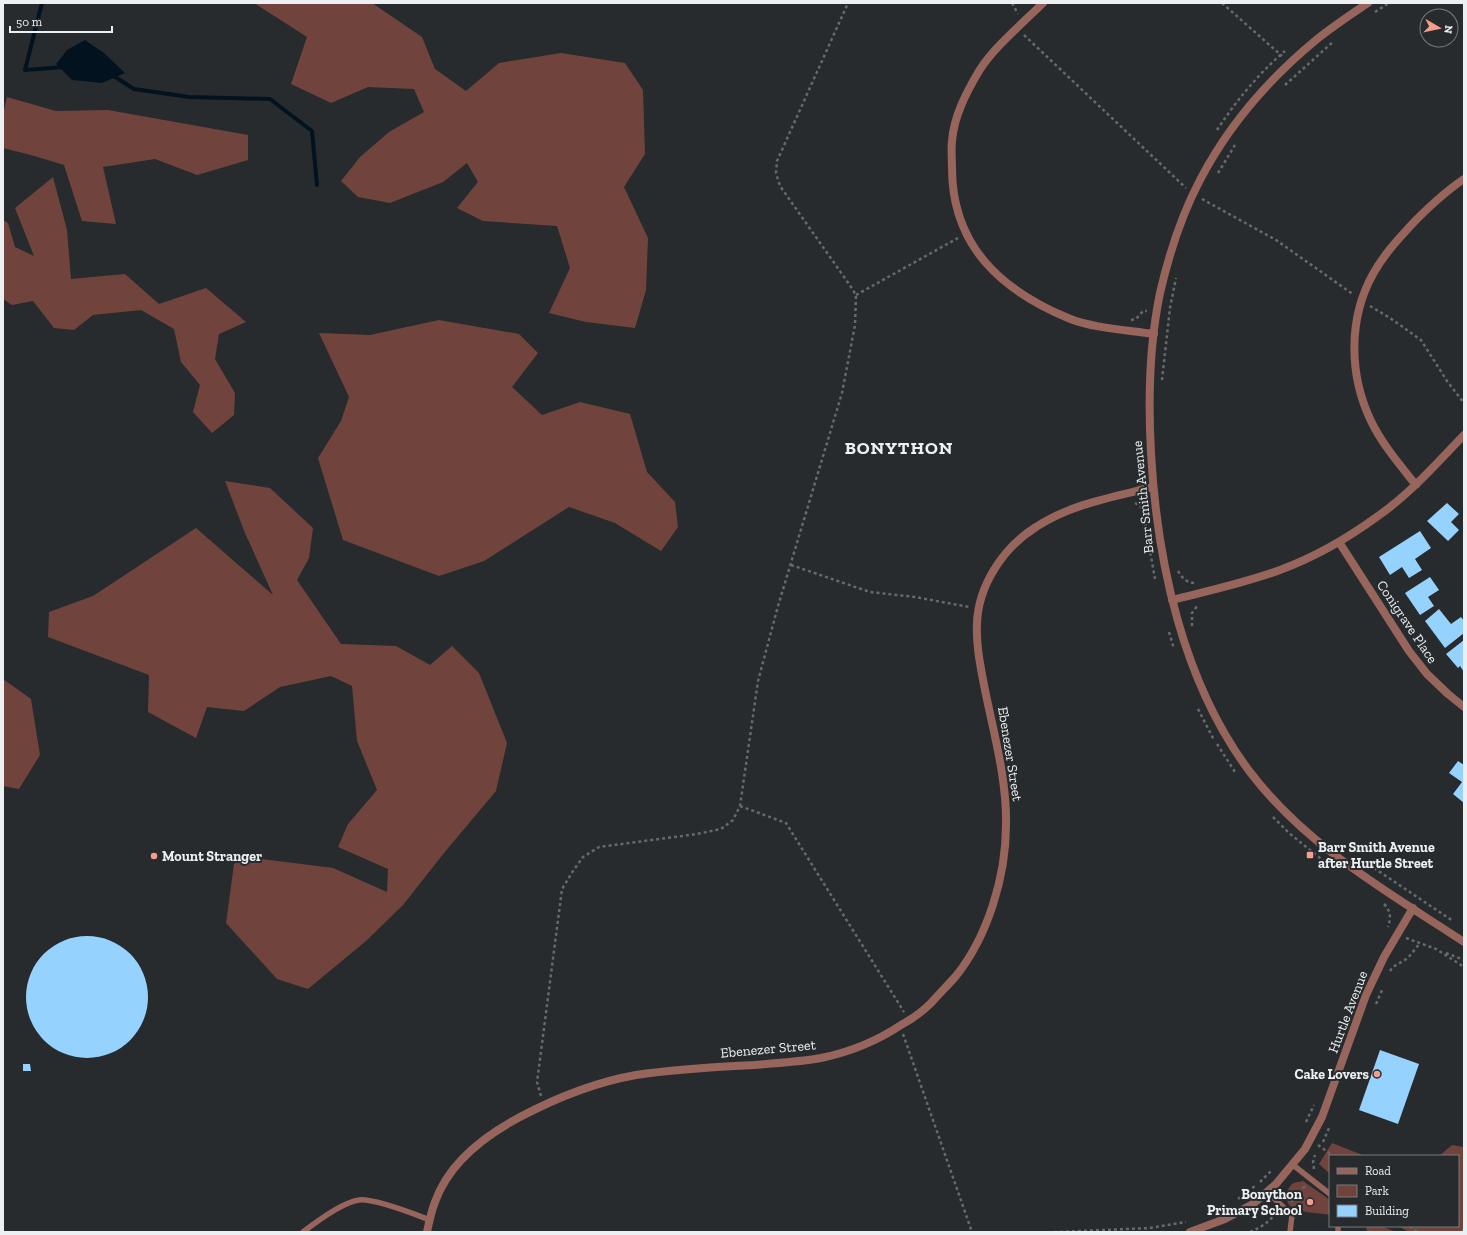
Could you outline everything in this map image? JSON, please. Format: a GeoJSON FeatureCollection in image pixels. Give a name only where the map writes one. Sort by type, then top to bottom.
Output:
{"type":"FeatureCollection","features":[{"type":"Feature","properties":{"kind":"street"},"geometry":{"type":"LineString","coordinates":[[1043,3],[999,47],[980,70],[966,94],[955,124],[952,142],[954,201],[966,233],[989,267],[1008,285],[1031,301],[1069,319],[1083,323],[1154,334]]}},
{"type":"Feature","properties":{"kind":"street","name":"Barr Smith Avenue"},"geometry":{"type":"LineString","coordinates":[[1368,3],[1319,37],[1289,64],[1244,112],[1228,133],[1193,193],[1172,247],[1157,312],[1150,372],[1148,410],[1152,487],[1160,544],[1172,600],[1191,662],[1212,711],[1223,732],[1250,772],[1282,809],[1318,843],[1464,942]]}},
{"type":"Feature","properties":{"kind":"street"},"geometry":{"type":"LineString","coordinates":[[1416,485],[1388,450],[1365,407],[1357,377],[1355,362],[1355,332],[1357,317],[1373,274],[1390,248],[1433,203],[1464,179]]}},
{"type":"Feature","properties":{"kind":"street"},"geometry":{"type":"LineString","coordinates":[[1172,600],[1237,584],[1280,570],[1300,562],[1339,542],[1379,516],[1416,485],[1464,435]]}},
{"type":"Feature","properties":{"kind":"street","name":"Ebenezer Street"},"geometry":{"type":"LineString","coordinates":[[427,1232],[433,1205],[439,1192],[453,1168],[463,1157],[485,1137],[504,1125],[545,1104],[589,1088],[635,1076],[687,1069],[799,1062],[823,1058],[869,1043],[890,1033],[927,1007],[956,975],[976,945],[984,929],[996,892],[1005,851],[1007,824],[1004,782],[977,648],[977,621],[982,594],[994,569],[1012,546],[1035,527],[1076,506],[1152,487]]}},
{"type":"Feature","properties":{"kind":"street","name":"Conigrave Place"},"geometry":{"type":"LineString","coordinates":[[1339,542],[1427,674],[1464,707]]}},
{"type":"Feature","properties":{"kind":"street","name":"Hurtle Avenue"},"geometry":{"type":"LineString","coordinates":[[1190,1232],[1224,1220],[1252,1204],[1276,1184],[1305,1150],[1319,1123],[1366,996],[1384,957],[1414,908]]}},
{"type":"Feature","properties":{"kind":"lane"},"geometry":{"type":"LineString","coordinates":[[1293,1165],[1329,1193]]}},
{"type":"Feature","properties":{"kind":"lane"},"geometry":{"type":"LineString","coordinates":[[1267,1192],[1292,1215],[1290,1232]]}},
{"type":"Feature","properties":{"kind":"lane"},"geometry":{"type":"LineString","coordinates":[[303,1232],[335,1211],[358,1200],[366,1200],[430,1220]]}},
{"type":"Feature","properties":{"kind":"path"},"geometry":{"type":"LineString","coordinates":[[545,1104],[539,1092],[539,1067],[562,888],[573,870],[583,857],[599,847],[697,834],[721,829],[733,820],[740,806],[758,681],[778,606],[842,393],[855,325],[856,296],[780,186],[776,173],[777,161],[848,3]]}},
{"type":"Feature","properties":{"kind":"path"},"geometry":{"type":"LineString","coordinates":[[1222,3],[1297,73]]}},
{"type":"Feature","properties":{"kind":"path"},"geometry":{"type":"LineString","coordinates":[[1369,16],[1389,3]]}},
{"type":"Feature","properties":{"kind":"path"},"geometry":{"type":"LineString","coordinates":[[1023,23],[1024,36],[1184,186],[1203,200],[1276,240],[1362,301],[1418,338],[1464,403]]}},
{"type":"Feature","properties":{"kind":"path"},"geometry":{"type":"LineString","coordinates":[[1024,36],[1029,30]]}},
{"type":"Feature","properties":{"kind":"path"},"geometry":{"type":"LineString","coordinates":[[1282,87],[1339,37]]}},
{"type":"Feature","properties":{"kind":"path"},"geometry":{"type":"LineString","coordinates":[[1215,178],[1238,141]]}},
{"type":"Feature","properties":{"kind":"path"},"geometry":{"type":"LineString","coordinates":[[1200,206],[1206,194]]}},
{"type":"Feature","properties":{"kind":"path"},"geometry":{"type":"LineString","coordinates":[[856,296],[966,233]]}},
{"type":"Feature","properties":{"kind":"path"},"geometry":{"type":"LineString","coordinates":[[1162,385],[1169,314],[1177,275]]}},
{"type":"Feature","properties":{"kind":"path"},"geometry":{"type":"LineString","coordinates":[[1127,320],[1136,319],[1143,311],[1169,314]]}},
{"type":"Feature","properties":{"kind":"path"},"geometry":{"type":"LineString","coordinates":[[1132,502],[1140,506],[1143,511],[1157,585]]}},
{"type":"Feature","properties":{"kind":"path"},"geometry":{"type":"LineString","coordinates":[[791,565],[870,592],[915,597],[980,608]]}},
{"type":"Feature","properties":{"kind":"path"},"geometry":{"type":"LineString","coordinates":[[1177,566],[1181,577],[1188,582],[1195,584],[1200,603],[1192,613],[1191,622],[1193,629]]}},
{"type":"Feature","properties":{"kind":"path"},"geometry":{"type":"LineString","coordinates":[[1167,625],[1176,654]]}},
{"type":"Feature","properties":{"kind":"path"},"geometry":{"type":"LineString","coordinates":[[1197,707],[1220,749],[1238,775]]}},
{"type":"Feature","properties":{"kind":"path"},"geometry":{"type":"LineString","coordinates":[[740,806],[786,823],[909,1020]]}},
{"type":"Feature","properties":{"kind":"path"},"geometry":{"type":"LineString","coordinates":[[1271,814],[1289,833],[1333,868]]}},
{"type":"Feature","properties":{"kind":"path"},"geometry":{"type":"LineString","coordinates":[[1353,854],[1459,924]]}},
{"type":"Feature","properties":{"kind":"path"},"geometry":{"type":"LineString","coordinates":[[1383,903],[1388,909],[1390,915],[1390,921],[1385,933]]}},
{"type":"Feature","properties":{"kind":"path"},"geometry":{"type":"LineString","coordinates":[[1407,939],[1464,960]]}},
{"type":"Feature","properties":{"kind":"path"},"geometry":{"type":"LineString","coordinates":[[1442,952],[1464,967]]}},
{"type":"Feature","properties":{"kind":"path"},"geometry":{"type":"LineString","coordinates":[[897,1038],[908,1030]]}},
{"type":"Feature","properties":{"kind":"path"},"geometry":{"type":"LineString","coordinates":[[903,1034],[972,1232]]}},
{"type":"Feature","properties":{"kind":"path"},"geometry":{"type":"LineString","coordinates":[[1303,1128],[1314,1104]]}},
{"type":"Feature","properties":{"kind":"path"},"geometry":{"type":"LineString","coordinates":[[1233,1202],[1260,1183],[1275,1167]]}},
{"type":"Feature","properties":{"kind":"path"},"geometry":{"type":"LineString","coordinates":[[1054,1232],[1150,1228],[1187,1221]]}},
{"type":"Feature","properties":{"kind":"path"},"geometry":{"type":"LineString","coordinates":[[1463,1232],[1464,1226]]}},
{"type":"Feature","properties":{"kind":"green space"},"geometry":{"type":"Polygon","coordinates":[[[254,3],[372,3],[422,37],[435,69],[466,91],[499,63],[561,53],[625,63],[643,90],[645,154],[624,187],[648,238],[646,290],[635,328],[586,322],[549,313],[570,268],[557,226],[483,221],[457,208],[478,182],[467,163],[443,182],[390,203],[358,197],[341,181],[360,157],[389,132],[424,112],[414,89],[368,87],[331,103],[291,84],[307,37],[254,3]]]}},
{"type":"Feature","properties":{"kind":"green space"},"geometry":{"type":"Polygon","coordinates":[[[7,97],[56,111],[108,110],[248,135],[248,160],[197,175],[155,159],[103,167],[116,224],[82,221],[64,165],[3,148],[3,114],[7,97]]]}},
{"type":"Feature","properties":{"kind":"green space"},"geometry":{"type":"Polygon","coordinates":[[[53,177],[67,230],[71,279],[125,274],[159,304],[206,288],[246,322],[219,334],[215,359],[235,393],[234,415],[212,433],[193,412],[200,385],[181,362],[174,329],[141,310],[93,315],[74,330],[54,328],[33,301],[12,305],[3,299],[3,220],[8,223],[15,247],[34,256],[15,208],[53,177]]]}},
{"type":"Feature","properties":{"kind":"green space"},"geometry":{"type":"Polygon","coordinates":[[[439,320],[519,334],[538,353],[512,387],[542,415],[580,402],[630,414],[647,472],[675,502],[678,527],[661,551],[615,523],[569,507],[484,561],[439,576],[343,540],[318,458],[341,421],[349,397],[319,333],[370,335],[439,320]]]}},
{"type":"Feature","properties":{"kind":"green space"},"geometry":{"type":"Polygon","coordinates":[[[225,481],[270,488],[313,528],[309,558],[297,580],[341,644],[396,646],[430,665],[452,646],[479,673],[507,743],[496,791],[403,905],[366,941],[308,989],[277,979],[226,923],[234,864],[246,857],[333,868],[387,892],[388,869],[338,847],[348,824],[377,790],[357,741],[352,686],[331,676],[280,687],[244,711],[207,707],[196,738],[148,712],[149,675],[48,637],[49,612],[93,596],[196,528],[273,595],[245,533],[225,481]]]}},
{"type":"Feature","properties":{"kind":"green space"},"geometry":{"type":"Polygon","coordinates":[[[3,679],[31,699],[40,755],[19,789],[3,786],[3,679]]]}},
{"type":"Feature","properties":{"kind":"green space"},"geometry":{"type":"Polygon","coordinates":[[[1332,1143],[1362,1155],[1329,1155],[1329,1173],[1319,1164],[1332,1143]]]}},
{"type":"Feature","properties":{"kind":"green space"},"geometry":{"type":"Polygon","coordinates":[[[1452,1145],[1464,1147],[1464,1232],[1409,1232],[1400,1227],[1459,1227],[1459,1155],[1440,1155],[1452,1145]]]}},
{"type":"Feature","properties":{"kind":"green space"},"geometry":{"type":"Polygon","coordinates":[[[1303,1181],[1329,1199],[1329,1215],[1299,1210],[1289,1205],[1287,1202],[1287,1192],[1294,1183],[1303,1181]]]}},
{"type":"Feature","properties":{"kind":"green space"},"geometry":{"type":"Polygon","coordinates":[[[1367,1227],[1384,1227],[1396,1232],[1370,1232],[1366,1230],[1367,1227]]]}},
{"type":"Feature","properties":{"kind":"water"},"geometry":{"type":"Polygon","coordinates":[[[85,40],[104,53],[125,73],[102,83],[72,80],[56,64],[67,50],[85,40]]]}},
{"type":"Feature","properties":{"kind":"building"},"geometry":{"type":"Polygon","coordinates":[[[1447,503],[1459,514],[1451,522],[1459,530],[1448,541],[1427,521],[1447,503]]]}},
{"type":"Feature","properties":{"kind":"building"},"geometry":{"type":"Polygon","coordinates":[[[1420,531],[1431,548],[1415,559],[1422,570],[1409,578],[1402,567],[1390,575],[1379,557],[1420,531]]]}},
{"type":"Feature","properties":{"kind":"building"},"geometry":{"type":"Polygon","coordinates":[[[1430,577],[1439,590],[1428,597],[1434,606],[1420,615],[1405,593],[1430,577]]]}},
{"type":"Feature","properties":{"kind":"building"},"geometry":{"type":"Polygon","coordinates":[[[1439,609],[1451,624],[1461,617],[1464,621],[1464,633],[1445,648],[1425,621],[1439,609]]]}},
{"type":"Feature","properties":{"kind":"building"},"geometry":{"type":"Polygon","coordinates":[[[1464,640],[1464,672],[1460,666],[1458,668],[1446,654],[1464,640]]]}},
{"type":"Feature","properties":{"kind":"building"},"geometry":{"type":"Polygon","coordinates":[[[1458,761],[1464,765],[1464,803],[1453,794],[1462,782],[1449,773],[1458,761]]]}},
{"type":"Feature","properties":{"kind":"building"},"geometry":{"type":"Polygon","coordinates":[[[87,936],[110,940],[121,946],[130,954],[138,963],[144,974],[148,997],[144,1020],[138,1031],[130,1040],[121,1048],[110,1054],[87,1058],[64,1054],[53,1048],[44,1040],[36,1031],[30,1020],[26,997],[30,974],[36,963],[44,954],[53,946],[64,940],[87,936]]]}},
{"type":"Feature","properties":{"kind":"building"},"geometry":{"type":"Polygon","coordinates":[[[1380,1050],[1419,1064],[1398,1124],[1359,1110],[1380,1050]]]}},
{"type":"Feature","properties":{"kind":"building"},"geometry":{"type":"Polygon","coordinates":[[[23,1064],[30,1064],[31,1071],[23,1071],[23,1064]]]}},
{"type":"Feature","properties":{"kind":"waterway"},"geometry":{"type":"LineString","coordinates":[[42,3],[25,70],[64,67]]}},
{"type":"Feature","properties":{"kind":"waterway"},"geometry":{"type":"LineString","coordinates":[[112,75],[134,89],[189,97],[270,99],[312,131],[317,185]]}},
{"type":"Feature","properties":{"kind":"place","name":"Barr Smith Avenue after Hurtle Street"},"geometry":{"type":"Point","coordinates":[1310,855]}},
{"type":"Feature","properties":{"kind":"place","name":"Mount Stranger"},"geometry":{"type":"Point","coordinates":[154,856]}},
{"type":"Feature","properties":{"kind":"place","name":"Cake Lovers"},"geometry":{"type":"Point","coordinates":[1377,1074]}},
{"type":"Feature","properties":{"kind":"place","name":"Bonython Primary School"},"geometry":{"type":"Point","coordinates":[1310,1202]}},
{"type":"Feature","properties":{"kind":"district","name":"BONYTHON"},"geometry":{"type":"Point","coordinates":[899,448]}}]}
